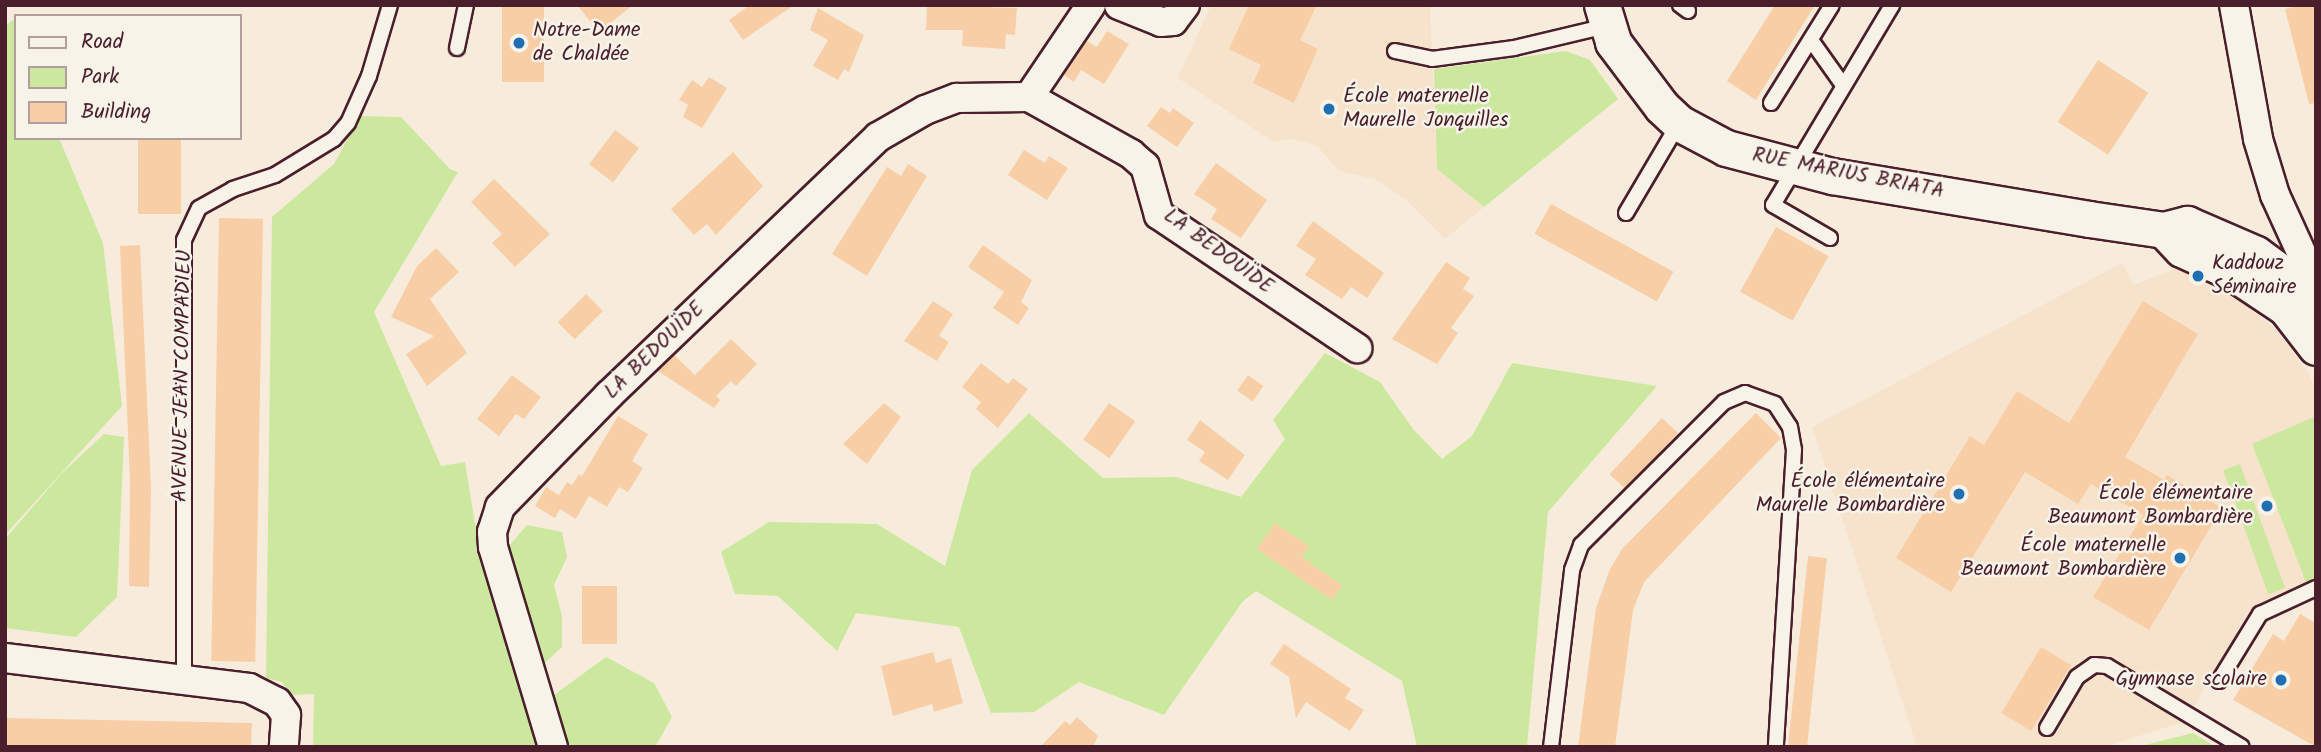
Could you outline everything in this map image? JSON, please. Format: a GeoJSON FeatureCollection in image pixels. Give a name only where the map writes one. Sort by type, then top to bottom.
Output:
{"type":"FeatureCollection","features":[{"type":"Feature","properties":{"kind":"street"},"geometry":{"type":"LineString","coordinates":[[1119,5],[1161,22],[1173,21],[1185,5]]}},
{"type":"Feature","properties":{"kind":"street"},"geometry":{"type":"LineString","coordinates":[[2234,5],[2258,139],[2275,195],[2309,264],[2303,298]]}},
{"type":"Feature","properties":{"kind":"street"},"geometry":{"type":"LineString","coordinates":[[1029,97],[1088,10]]}},
{"type":"Feature","properties":{"kind":"street","name":"RUE MARIUS BRIATA"},"geometry":{"type":"LineString","coordinates":[[1604,16],[1662,107],[1679,122],[1726,148],[1793,167],[2164,230],[2187,224],[2211,232],[2256,254],[2303,298],[2316,347]]}},
{"type":"Feature","properties":{"kind":"street","name":"LA BEDOUÏDE"},"geometry":{"type":"LineString","coordinates":[[553,747],[494,547],[492,532],[500,507],[609,395],[878,137],[957,97],[1029,97],[1131,154],[1145,166],[1159,215],[1357,348]]}},
{"type":"Feature","properties":{"kind":"street"},"geometry":{"type":"LineString","coordinates":[[5,658],[184,678],[265,694],[286,715],[284,747]]}},
{"type":"Feature","properties":{"kind":"lane","name":"AVENUE JEAN COMPADIEU"},"geometry":{"type":"LineString","coordinates":[[184,678],[184,240],[199,208],[233,189],[275,175],[334,139],[348,123],[390,5]]}},
{"type":"Feature","properties":{"kind":"lane"},"geometry":{"type":"LineString","coordinates":[[457,48],[466,5]]}},
{"type":"Feature","properties":{"kind":"lane"},"geometry":{"type":"LineString","coordinates":[[1771,103],[1832,5]]}},
{"type":"Feature","properties":{"kind":"lane"},"geometry":{"type":"LineString","coordinates":[[1830,238],[1773,205],[1793,167],[1892,5]]}},
{"type":"Feature","properties":{"kind":"lane"},"geometry":{"type":"LineString","coordinates":[[1395,51],[1433,59],[1514,48],[1604,16]]}},
{"type":"Feature","properties":{"kind":"lane"},"geometry":{"type":"LineString","coordinates":[[1811,40],[1843,85]]}},
{"type":"Feature","properties":{"kind":"lane"},"geometry":{"type":"LineString","coordinates":[[1626,213],[1679,122]]}},
{"type":"Feature","properties":{"kind":"lane"},"geometry":{"type":"LineString","coordinates":[[1551,747],[1572,570],[1581,545],[1724,402],[1745,393],[1775,404],[1790,427],[1794,450],[1776,747]]}},
{"type":"Feature","properties":{"kind":"lane"},"geometry":{"type":"LineString","coordinates":[[2219,681],[2260,614],[2316,588]]}},
{"type":"Feature","properties":{"kind":"lane"},"geometry":{"type":"LineString","coordinates":[[2047,728],[2077,677],[2094,666],[2107,666],[2242,747]]}},
{"type":"Feature","properties":{"kind":"shaded area","name":"École maternelle Maurelle Jonquilles"},"geometry":{"type":"Polygon","coordinates":[[[1211,5],[1430,5],[1437,169],[1484,207],[1445,239],[1406,200],[1375,179],[1339,171],[1317,146],[1292,139],[1273,142],[1178,78],[1211,5]]]}},
{"type":"Feature","properties":{"kind":"shaded area"},"geometry":{"type":"Polygon","coordinates":[[[2122,263],[2134,285],[2177,268],[2236,299],[2275,328],[2309,374],[2316,391],[2316,583],[2246,616],[2186,721],[2105,747],[1917,747],[1812,427],[2122,263]]]}},
{"type":"Feature","properties":{"kind":"green space"},"geometry":{"type":"Polygon","coordinates":[[[14,19],[14,140],[60,140],[103,243],[122,406],[5,535],[5,26],[14,19]]]}},
{"type":"Feature","properties":{"kind":"green space"},"geometry":{"type":"Polygon","coordinates":[[[1566,51],[1590,60],[1618,99],[1484,207],[1437,169],[1434,69],[1566,51]]]}},
{"type":"Feature","properties":{"kind":"green space"},"geometry":{"type":"Polygon","coordinates":[[[360,116],[401,117],[450,169],[458,172],[374,312],[441,466],[465,462],[475,524],[502,554],[527,525],[562,532],[567,557],[554,585],[562,616],[562,647],[520,686],[528,714],[606,657],[654,683],[672,717],[655,747],[313,747],[314,694],[291,695],[282,682],[266,678],[272,217],[334,164],[360,116]]]}},
{"type":"Feature","properties":{"kind":"green space"},"geometry":{"type":"Polygon","coordinates":[[[1325,353],[1380,382],[1413,429],[1442,459],[1472,436],[1512,363],[1657,386],[1548,512],[1527,747],[1417,747],[1402,681],[1256,591],[1243,601],[1164,715],[1079,682],[1034,712],[991,713],[959,627],[856,613],[837,651],[778,596],[735,594],[721,552],[769,522],[877,524],[945,566],[972,470],[1029,413],[1103,478],[1176,477],[1241,497],[1285,439],[1273,420],[1325,353]]]}},
{"type":"Feature","properties":{"kind":"green space"},"geometry":{"type":"Polygon","coordinates":[[[2316,416],[2316,577],[2306,582],[2252,444],[2316,416]]]}},
{"type":"Feature","properties":{"kind":"green space"},"geometry":{"type":"Polygon","coordinates":[[[104,434],[124,437],[117,597],[76,637],[5,628],[5,539],[61,474],[104,434]]]}},
{"type":"Feature","properties":{"kind":"green space"},"geometry":{"type":"Polygon","coordinates":[[[2240,464],[2285,588],[2268,594],[2223,470],[2240,464]]]}},
{"type":"Feature","properties":{"kind":"green space"},"geometry":{"type":"Polygon","coordinates":[[[2193,733],[2216,747],[2137,747],[2193,733]]]}},
{"type":"Feature","properties":{"kind":"building","name":"Notre-Dame de Chaldée"},"geometry":{"type":"Polygon","coordinates":[[[502,5],[544,5],[544,82],[502,82],[502,5]]]}},
{"type":"Feature","properties":{"kind":"building"},"geometry":{"type":"Polygon","coordinates":[[[577,5],[633,5],[599,32],[577,5]]]}},
{"type":"Feature","properties":{"kind":"building"},"geometry":{"type":"Polygon","coordinates":[[[750,5],[794,5],[743,40],[729,20],[750,5]]]}},
{"type":"Feature","properties":{"kind":"building"},"geometry":{"type":"Polygon","coordinates":[[[927,5],[1017,8],[1015,35],[1006,34],[1005,49],[962,46],[963,30],[926,30],[927,5]]]}},
{"type":"Feature","properties":{"kind":"building"},"geometry":{"type":"Polygon","coordinates":[[[1249,5],[1317,5],[1300,40],[1318,49],[1294,103],[1253,83],[1261,65],[1229,49],[1249,5]]]}},
{"type":"Feature","properties":{"kind":"building"},"geometry":{"type":"Polygon","coordinates":[[[1775,5],[1815,5],[1756,100],[1727,81],[1775,5]]]}},
{"type":"Feature","properties":{"kind":"building"},"geometry":{"type":"Polygon","coordinates":[[[2316,5],[2316,103],[2309,104],[2285,9],[2316,5]]]}},
{"type":"Feature","properties":{"kind":"building"},"geometry":{"type":"Polygon","coordinates":[[[818,8],[864,35],[849,72],[844,69],[838,80],[813,66],[828,40],[810,30],[818,8]]]}},
{"type":"Feature","properties":{"kind":"building"},"geometry":{"type":"Polygon","coordinates":[[[1107,31],[1129,44],[1104,84],[1081,70],[1074,82],[1064,75],[1087,41],[1097,47],[1107,31]]]}},
{"type":"Feature","properties":{"kind":"building"},"geometry":{"type":"Polygon","coordinates":[[[2098,60],[2148,93],[2108,155],[2058,122],[2098,60]]]}},
{"type":"Feature","properties":{"kind":"building"},"geometry":{"type":"Polygon","coordinates":[[[709,77],[727,88],[702,128],[683,117],[688,105],[679,100],[692,80],[702,87],[709,77]]]}},
{"type":"Feature","properties":{"kind":"building"},"geometry":{"type":"Polygon","coordinates":[[[1161,107],[1170,113],[1173,108],[1194,123],[1177,147],[1147,126],[1161,107]]]}},
{"type":"Feature","properties":{"kind":"building"},"geometry":{"type":"Polygon","coordinates":[[[615,130],[639,148],[613,182],[589,164],[615,130]]]}},
{"type":"Feature","properties":{"kind":"building"},"geometry":{"type":"Polygon","coordinates":[[[138,140],[181,140],[181,214],[138,214],[138,140]]]}},
{"type":"Feature","properties":{"kind":"building"},"geometry":{"type":"Polygon","coordinates":[[[1024,150],[1045,163],[1049,156],[1068,168],[1047,200],[1008,175],[1024,150]]]}},
{"type":"Feature","properties":{"kind":"building"},"geometry":{"type":"Polygon","coordinates":[[[733,152],[763,186],[716,235],[707,224],[694,235],[671,209],[733,152]]]}},
{"type":"Feature","properties":{"kind":"building"},"geometry":{"type":"Polygon","coordinates":[[[1216,163],[1267,200],[1241,238],[1211,219],[1217,209],[1194,194],[1216,163]]]}},
{"type":"Feature","properties":{"kind":"building"},"geometry":{"type":"Polygon","coordinates":[[[908,164],[927,176],[867,276],[832,254],[887,167],[901,176],[908,164]]]}},
{"type":"Feature","properties":{"kind":"building"},"geometry":{"type":"Polygon","coordinates":[[[494,179],[550,234],[515,267],[492,243],[502,234],[471,202],[494,179]]]}},
{"type":"Feature","properties":{"kind":"building"},"geometry":{"type":"Polygon","coordinates":[[[1551,204],[1673,272],[1657,302],[1535,234],[1551,204]]]}},
{"type":"Feature","properties":{"kind":"building"},"geometry":{"type":"Polygon","coordinates":[[[219,218],[263,219],[255,662],[211,661],[219,218]]]}},
{"type":"Feature","properties":{"kind":"building"},"geometry":{"type":"Polygon","coordinates":[[[1313,221],[1384,273],[1367,298],[1351,287],[1342,299],[1305,275],[1316,259],[1296,246],[1313,221]]]}},
{"type":"Feature","properties":{"kind":"building"},"geometry":{"type":"Polygon","coordinates":[[[1776,227],[1828,256],[1793,321],[1740,292],[1776,227]]]}},
{"type":"Feature","properties":{"kind":"building"},"geometry":{"type":"Polygon","coordinates":[[[140,245],[151,488],[149,587],[129,586],[130,481],[120,246],[140,245]]]}},
{"type":"Feature","properties":{"kind":"building"},"geometry":{"type":"Polygon","coordinates":[[[983,245],[1032,280],[1021,302],[1029,308],[1018,325],[993,308],[1004,292],[968,267],[983,245]]]}},
{"type":"Feature","properties":{"kind":"building"},"geometry":{"type":"Polygon","coordinates":[[[436,248],[459,272],[430,299],[467,353],[427,386],[406,354],[434,336],[391,317],[417,266],[436,248]]]}},
{"type":"Feature","properties":{"kind":"building"},"geometry":{"type":"Polygon","coordinates":[[[1446,262],[1470,278],[1463,289],[1474,296],[1451,328],[1458,333],[1437,364],[1392,339],[1446,262]]]}},
{"type":"Feature","properties":{"kind":"building"},"geometry":{"type":"Polygon","coordinates":[[[586,294],[603,311],[575,339],[558,322],[586,294]]]}},
{"type":"Feature","properties":{"kind":"building"},"geometry":{"type":"Polygon","coordinates":[[[933,301],[953,314],[939,336],[949,342],[937,361],[904,341],[933,301]]]}},
{"type":"Feature","properties":{"kind":"building"},"geometry":{"type":"Polygon","coordinates":[[[2143,301],[2198,334],[2125,457],[2164,480],[2167,475],[2222,508],[2149,630],[2093,597],[2143,515],[2091,484],[2078,504],[2025,472],[1951,592],[1896,558],[1970,436],[1984,445],[2017,391],[2069,423],[2143,301]]]}},
{"type":"Feature","properties":{"kind":"building"},"geometry":{"type":"Polygon","coordinates":[[[731,339],[757,364],[736,386],[731,381],[716,396],[720,400],[714,408],[658,371],[674,355],[695,375],[731,339]]]}},
{"type":"Feature","properties":{"kind":"building"},"geometry":{"type":"Polygon","coordinates":[[[981,363],[1008,384],[1013,378],[1028,389],[998,428],[976,409],[981,402],[962,387],[981,363]]]}},
{"type":"Feature","properties":{"kind":"building"},"geometry":{"type":"Polygon","coordinates":[[[512,375],[541,397],[524,419],[516,414],[499,436],[477,419],[512,375]]]}},
{"type":"Feature","properties":{"kind":"building"},"geometry":{"type":"Polygon","coordinates":[[[1248,375],[1264,386],[1253,401],[1237,391],[1248,375]]]}},
{"type":"Feature","properties":{"kind":"building"},"geometry":{"type":"Polygon","coordinates":[[[884,403],[901,417],[867,464],[843,444],[884,403]]]}},
{"type":"Feature","properties":{"kind":"building"},"geometry":{"type":"Polygon","coordinates":[[[1109,403],[1135,421],[1109,458],[1083,440],[1109,403]]]}},
{"type":"Feature","properties":{"kind":"building"},"geometry":{"type":"Polygon","coordinates":[[[1756,413],[1781,438],[1644,582],[1633,610],[1615,747],[1578,747],[1596,608],[1610,569],[1622,549],[1756,413]]]}},
{"type":"Feature","properties":{"kind":"building"},"geometry":{"type":"Polygon","coordinates":[[[618,416],[648,434],[632,461],[643,468],[628,492],[619,487],[607,507],[589,496],[576,519],[560,509],[555,518],[535,506],[546,487],[559,495],[567,482],[572,485],[579,474],[582,476],[618,416]]]}},
{"type":"Feature","properties":{"kind":"building"},"geometry":{"type":"Polygon","coordinates":[[[1662,418],[1678,433],[1626,489],[1609,474],[1662,418]]]}},
{"type":"Feature","properties":{"kind":"building"},"geometry":{"type":"Polygon","coordinates":[[[1200,420],[1245,455],[1228,480],[1199,461],[1205,452],[1187,440],[1200,420]]]}},
{"type":"Feature","properties":{"kind":"building"},"geometry":{"type":"Polygon","coordinates":[[[1275,523],[1309,546],[1302,557],[1342,585],[1332,600],[1257,549],[1275,523]]]}},
{"type":"Feature","properties":{"kind":"building"},"geometry":{"type":"Polygon","coordinates":[[[1808,556],[1827,558],[1807,747],[1788,746],[1808,556]]]}},
{"type":"Feature","properties":{"kind":"building"},"geometry":{"type":"Polygon","coordinates":[[[582,586],[617,586],[617,644],[582,644],[582,586]]]}},
{"type":"Feature","properties":{"kind":"building","name":"Gymnase scolaire"},"geometry":{"type":"Polygon","coordinates":[[[2300,614],[2316,623],[2316,747],[2233,700],[2273,634],[2284,641],[2300,614]]]}},
{"type":"Feature","properties":{"kind":"building"},"geometry":{"type":"Polygon","coordinates":[[[1284,644],[1351,689],[1345,698],[1364,710],[1350,731],[1306,702],[1296,718],[1289,677],[1270,664],[1284,644]]]}},
{"type":"Feature","properties":{"kind":"building"},"geometry":{"type":"Polygon","coordinates":[[[2041,647],[2071,665],[2031,731],[2001,713],[2041,647]]]}},
{"type":"Feature","properties":{"kind":"building"},"geometry":{"type":"Polygon","coordinates":[[[933,652],[936,663],[951,658],[963,703],[934,712],[932,704],[893,716],[881,666],[933,652]]]}},
{"type":"Feature","properties":{"kind":"building"},"geometry":{"type":"Polygon","coordinates":[[[1077,717],[1098,736],[1093,747],[1040,747],[1065,721],[1070,725],[1077,717]]]}},
{"type":"Feature","properties":{"kind":"building"},"geometry":{"type":"Polygon","coordinates":[[[5,718],[252,723],[251,747],[5,747],[5,718]]]}},
{"type":"Feature","properties":{"kind":"place","name":"Notre-Dame de Chaldée"},"geometry":{"type":"Point","coordinates":[519,43]}},
{"type":"Feature","properties":{"kind":"place","name":"École maternelle Maurelle Jonquilles"},"geometry":{"type":"Point","coordinates":[1329,109]}},
{"type":"Feature","properties":{"kind":"place","name":"Kaddouz Séminaire"},"geometry":{"type":"Point","coordinates":[2198,276]}},
{"type":"Feature","properties":{"kind":"place","name":"École élémentaire Maurelle Bombardière"},"geometry":{"type":"Point","coordinates":[1959,494]}},
{"type":"Feature","properties":{"kind":"place","name":"École élémentaire Beaumont Bombardière"},"geometry":{"type":"Point","coordinates":[2267,506]}},
{"type":"Feature","properties":{"kind":"place","name":"École maternelle Beaumont Bombardière"},"geometry":{"type":"Point","coordinates":[2180,558]}},
{"type":"Feature","properties":{"kind":"place","name":"Gymnase scolaire"},"geometry":{"type":"Point","coordinates":[2281,680]}}]}
